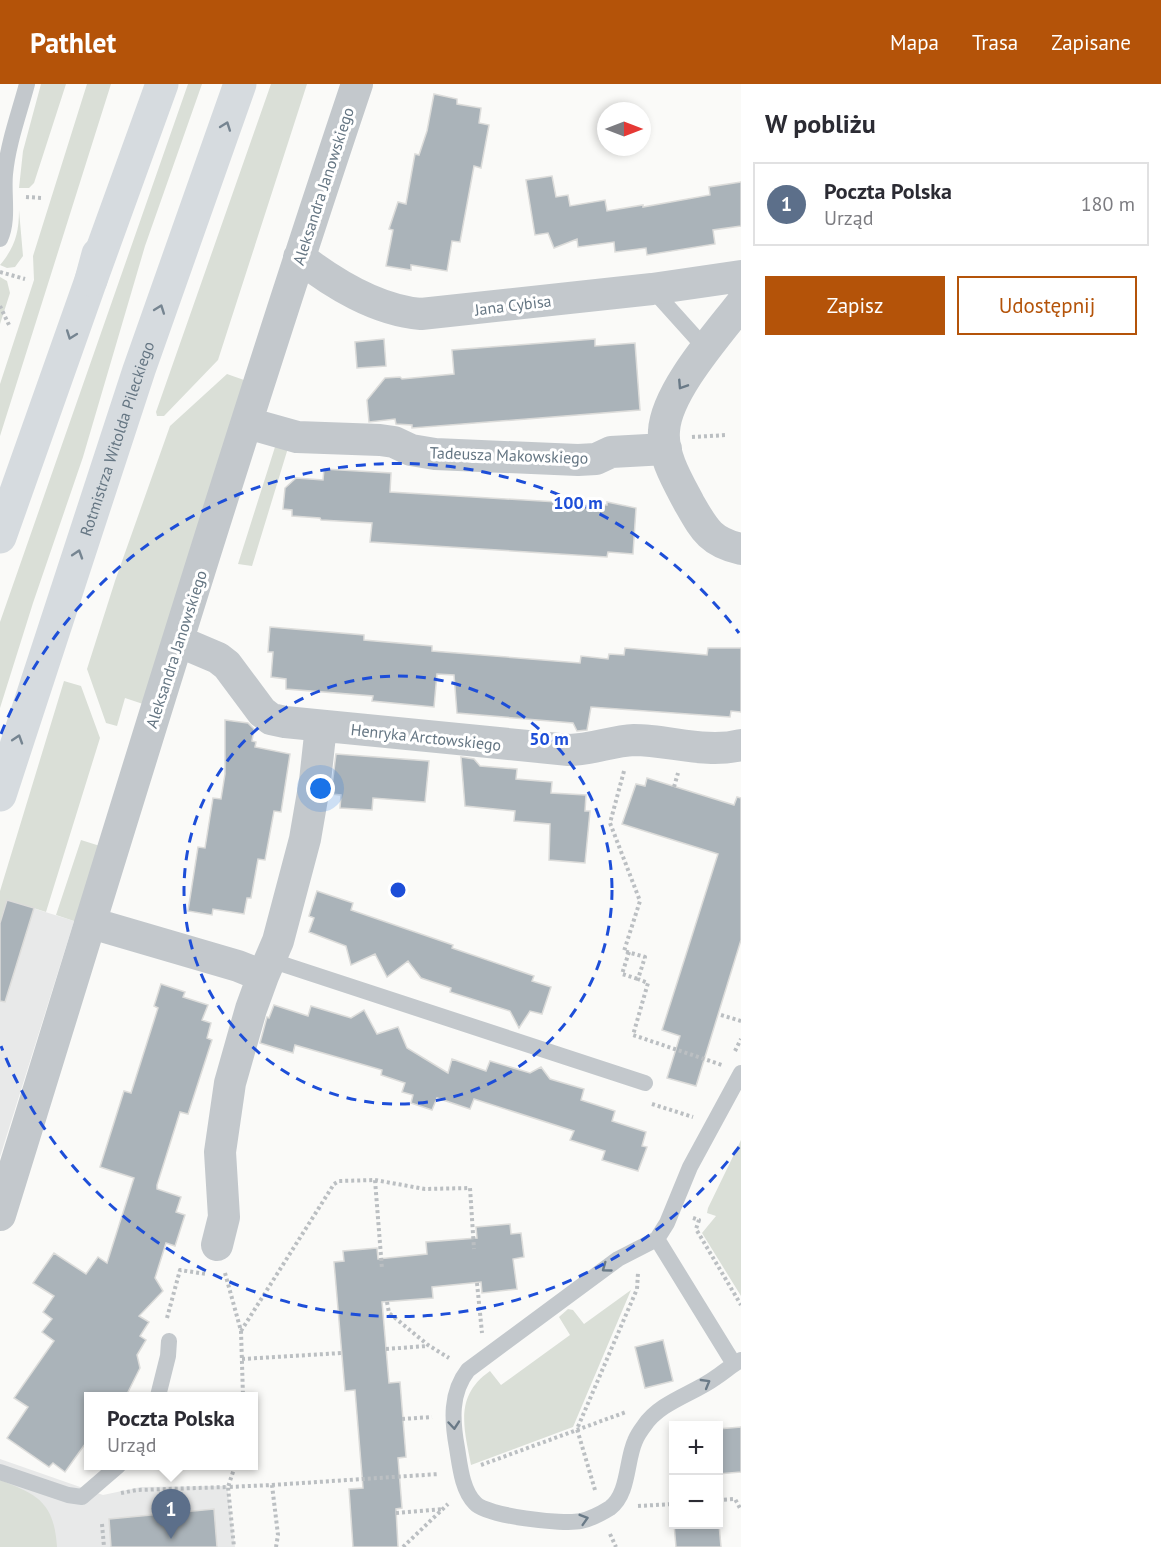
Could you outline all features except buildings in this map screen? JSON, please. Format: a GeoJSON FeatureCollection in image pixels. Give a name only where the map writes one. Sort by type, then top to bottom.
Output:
{"type":"FeatureCollection","features":[{"type":"Feature","properties":{"kind":"main road"},"geometry":{"type":"LineString","coordinates":[[91,280],[144,84]]}},
{"type":"Feature","properties":{"kind":"main road"},"geometry":{"type":"LineString","coordinates":[[0,537],[7,502],[162,84]]}},
{"type":"Feature","properties":{"kind":"main road","name":"Rotmistrza Witolda Pileckiego"},"geometry":{"type":"LineString","coordinates":[[0,795],[139,370],[240,84]]}},
{"type":"Feature","properties":{"kind":"street","name":"Aleksandra Janowskiego"},"geometry":{"type":"LineString","coordinates":[[0,1215],[246,423],[357,84]]}},
{"type":"Feature","properties":{"kind":"street","name":"Jana Cybisa"},"geometry":{"type":"LineString","coordinates":[[299,257],[324,276],[369,301],[402,313],[431,314],[652,289],[741,276]]}},
{"type":"Feature","properties":{"kind":"street"},"geometry":{"type":"LineString","coordinates":[[741,303],[706,349],[674,398],[663,433],[671,468],[706,531],[725,546],[741,549]]}},
{"type":"Feature","properties":{"kind":"street","name":"Tadeusza Makowskiego"},"geometry":{"type":"LineString","coordinates":[[246,423],[297,437],[380,440],[394,442],[411,450],[435,454],[578,460],[596,459],[611,452],[666,449]]}},
{"type":"Feature","properties":{"kind":"street","name":"Henryka Arctowskiego"},"geometry":{"type":"LineString","coordinates":[[178,641],[206,652],[226,665],[262,712],[271,719],[569,750],[589,749],[633,740],[725,748],[741,745]]}},
{"type":"Feature","properties":{"kind":"street"},"geometry":{"type":"LineString","coordinates":[[217,1245],[224,1216],[220,1152],[230,1083],[266,968],[278,941],[310,820],[321,726]]}},
{"type":"Feature","properties":{"kind":"street"},"geometry":{"type":"LineString","coordinates":[[91,923],[238,966],[266,968]]}},
{"type":"Feature","properties":{"kind":"lane"},"geometry":{"type":"LineString","coordinates":[[0,239],[4,228],[4,176],[9,148],[27,84]]}},
{"type":"Feature","properties":{"kind":"lane"},"geometry":{"type":"LineString","coordinates":[[652,289],[706,349]]}},
{"type":"Feature","properties":{"kind":"lane"},"geometry":{"type":"LineString","coordinates":[[266,968],[645,1083]]}},
{"type":"Feature","properties":{"kind":"lane"},"geometry":{"type":"LineString","coordinates":[[657,1239],[737,1362],[652,1416],[634,1442],[621,1494],[608,1508],[581,1521],[562,1522],[525,1518],[480,1508],[474,1503],[464,1480],[456,1446],[453,1415],[456,1388],[468,1370],[484,1358],[618,1259],[657,1239],[667,1223],[734,1069]]}},
{"type":"Feature","properties":{"kind":"lane"},"geometry":{"type":"LineString","coordinates":[[159,1392],[168,1356],[169,1341]]}},
{"type":"Feature","properties":{"kind":"lane"},"geometry":{"type":"LineString","coordinates":[[0,1472],[68,1495],[82,1497],[113,1470]]}},
{"type":"Feature","properties":{"kind":"path"},"geometry":{"type":"LineString","coordinates":[[19,197],[43,198]]}},
{"type":"Feature","properties":{"kind":"path"},"geometry":{"type":"LineString","coordinates":[[0,272],[24,279]]}},
{"type":"Feature","properties":{"kind":"path"},"geometry":{"type":"LineString","coordinates":[[0,306],[9,325]]}},
{"type":"Feature","properties":{"kind":"path"},"geometry":{"type":"LineString","coordinates":[[626,764],[610,823],[640,901],[624,951],[645,957],[638,979]]}},
{"type":"Feature","properties":{"kind":"path"},"geometry":{"type":"LineString","coordinates":[[629,952],[622,974],[648,983],[633,1035],[734,1069]]}},
{"type":"Feature","properties":{"kind":"path"},"geometry":{"type":"LineString","coordinates":[[721,1015],[741,1021]]}},
{"type":"Feature","properties":{"kind":"path"},"geometry":{"type":"LineString","coordinates":[[645,1083],[651,1103],[698,1119]]}},
{"type":"Feature","properties":{"kind":"path"},"geometry":{"type":"LineString","coordinates":[[241,1331],[334,1184],[343,1180],[375,1180],[425,1189],[470,1188],[474,1249]]}},
{"type":"Feature","properties":{"kind":"path"},"geometry":{"type":"LineString","coordinates":[[375,1180],[382,1269]]}},
{"type":"Feature","properties":{"kind":"path"},"geometry":{"type":"LineString","coordinates":[[683,1215],[699,1220],[696,1229],[741,1305]]}},
{"type":"Feature","properties":{"kind":"path"},"geometry":{"type":"LineString","coordinates":[[217,1245],[241,1331],[243,1392]]}},
{"type":"Feature","properties":{"kind":"path"},"geometry":{"type":"LineString","coordinates":[[169,1341],[162,1337],[180,1270],[209,1274],[217,1245]]}},
{"type":"Feature","properties":{"kind":"path"},"geometry":{"type":"LineString","coordinates":[[616,1547],[608,1508],[577,1429],[637,1289],[639,1270]]}},
{"type":"Feature","properties":{"kind":"path"},"geometry":{"type":"LineString","coordinates":[[477,1283],[484,1358]]}},
{"type":"Feature","properties":{"kind":"path"},"geometry":{"type":"LineString","coordinates":[[387,1302],[389,1313],[428,1346],[468,1370]]}},
{"type":"Feature","properties":{"kind":"path"},"geometry":{"type":"LineString","coordinates":[[386,1349],[428,1346]]}},
{"type":"Feature","properties":{"kind":"path"},"geometry":{"type":"LineString","coordinates":[[242,1359],[342,1353]]}},
{"type":"Feature","properties":{"kind":"path"},"geometry":{"type":"LineString","coordinates":[[82,1497],[99,1498],[137,1490],[464,1480],[577,1429],[641,1406],[659,1410]]}},
{"type":"Feature","properties":{"kind":"path"},"geometry":{"type":"LineString","coordinates":[[402,1419],[453,1415]]}},
{"type":"Feature","properties":{"kind":"path"},"geometry":{"type":"LineString","coordinates":[[234,1470],[228,1487],[234,1547]]}},
{"type":"Feature","properties":{"kind":"path"},"geometry":{"type":"LineString","coordinates":[[404,1547],[443,1509],[464,1480]]}},
{"type":"Feature","properties":{"kind":"path"},"geometry":{"type":"LineString","coordinates":[[272,1485],[278,1535],[276,1547]]}},
{"type":"Feature","properties":{"kind":"path"},"geometry":{"type":"LineString","coordinates":[[723,1500],[735,1499],[741,1510]]}},
{"type":"Feature","properties":{"kind":"path"},"geometry":{"type":"LineString","coordinates":[[608,1508],[669,1504]]}},
{"type":"Feature","properties":{"kind":"path"},"geometry":{"type":"LineString","coordinates":[[396,1513],[443,1509]]}},
{"type":"Feature","properties":{"kind":"path"},"geometry":{"type":"LineString","coordinates":[[102,1524],[104,1547]]}},
{"type":"Feature","properties":{"kind":"shaded area"},"geometry":{"type":"Polygon","coordinates":[[[41,84],[66,84],[34,183],[29,188],[19,188],[23,151],[41,84]]]}},
{"type":"Feature","properties":{"kind":"shaded area"},"geometry":{"type":"Polygon","coordinates":[[[87,84],[111,84],[0,436],[0,384],[34,280],[33,256],[87,84]]]}},
{"type":"Feature","properties":{"kind":"shaded area"},"geometry":{"type":"Polygon","coordinates":[[[188,84],[202,84],[145,246],[83,457],[0,708],[0,622],[188,84]]]}},
{"type":"Feature","properties":{"kind":"shaded area"},"geometry":{"type":"Polygon","coordinates":[[[271,84],[307,84],[218,360],[164,416],[157,416],[156,412],[271,84]]]}},
{"type":"Feature","properties":{"kind":"shaded area"},"geometry":{"type":"Polygon","coordinates":[[[19,210],[23,256],[15,267],[7,268],[0,265],[15,239],[19,210]]]}},
{"type":"Feature","properties":{"kind":"shaded area"},"geometry":{"type":"Polygon","coordinates":[[[0,277],[7,281],[10,293],[0,324],[0,277]]]}},
{"type":"Feature","properties":{"kind":"shaded area"},"geometry":{"type":"Polygon","coordinates":[[[227,374],[244,380],[143,704],[125,698],[117,726],[106,723],[87,669],[115,581],[170,426],[227,374]]]}},
{"type":"Feature","properties":{"kind":"shaded area"},"geometry":{"type":"Polygon","coordinates":[[[275,447],[288,448],[252,566],[238,564],[275,447]]]}},
{"type":"Feature","properties":{"kind":"shaded area"},"geometry":{"type":"Polygon","coordinates":[[[64,681],[81,686],[100,738],[46,912],[8,900],[0,923],[0,891],[64,681]]]}},
{"type":"Feature","properties":{"kind":"shaded area"},"geometry":{"type":"Polygon","coordinates":[[[81,840],[100,846],[76,921],[74,921],[56,915],[81,840]]]}},
{"type":"Feature","properties":{"kind":"shaded area"},"geometry":{"type":"Polygon","coordinates":[[[7,900],[74,921],[0,1157],[0,923],[7,900]]]}},
{"type":"Feature","properties":{"kind":"shaded area"},"geometry":{"type":"Polygon","coordinates":[[[741,1140],[741,1296],[702,1233],[716,1216],[707,1213],[708,1208],[741,1140]]]}},
{"type":"Feature","properties":{"kind":"shaded area"},"geometry":{"type":"Polygon","coordinates":[[[631,1290],[573,1427],[471,1465],[464,1414],[471,1391],[479,1381],[490,1371],[501,1385],[570,1335],[559,1317],[568,1309],[573,1310],[584,1324],[631,1290]]]}},
{"type":"Feature","properties":{"kind":"shaded area"},"geometry":{"type":"Polygon","coordinates":[[[0,1459],[103,1495],[141,1487],[227,1486],[235,1547],[0,1547],[0,1459]]]}},
{"type":"Feature","properties":{"kind":"shaded area"},"geometry":{"type":"Polygon","coordinates":[[[0,1480],[34,1496],[48,1510],[57,1547],[0,1547],[0,1480]]]}},
{"type":"Feature","properties":{"kind":"place","name":"Poczta Polska"},"geometry":{"type":"Point","coordinates":[171,1539]}}]}
